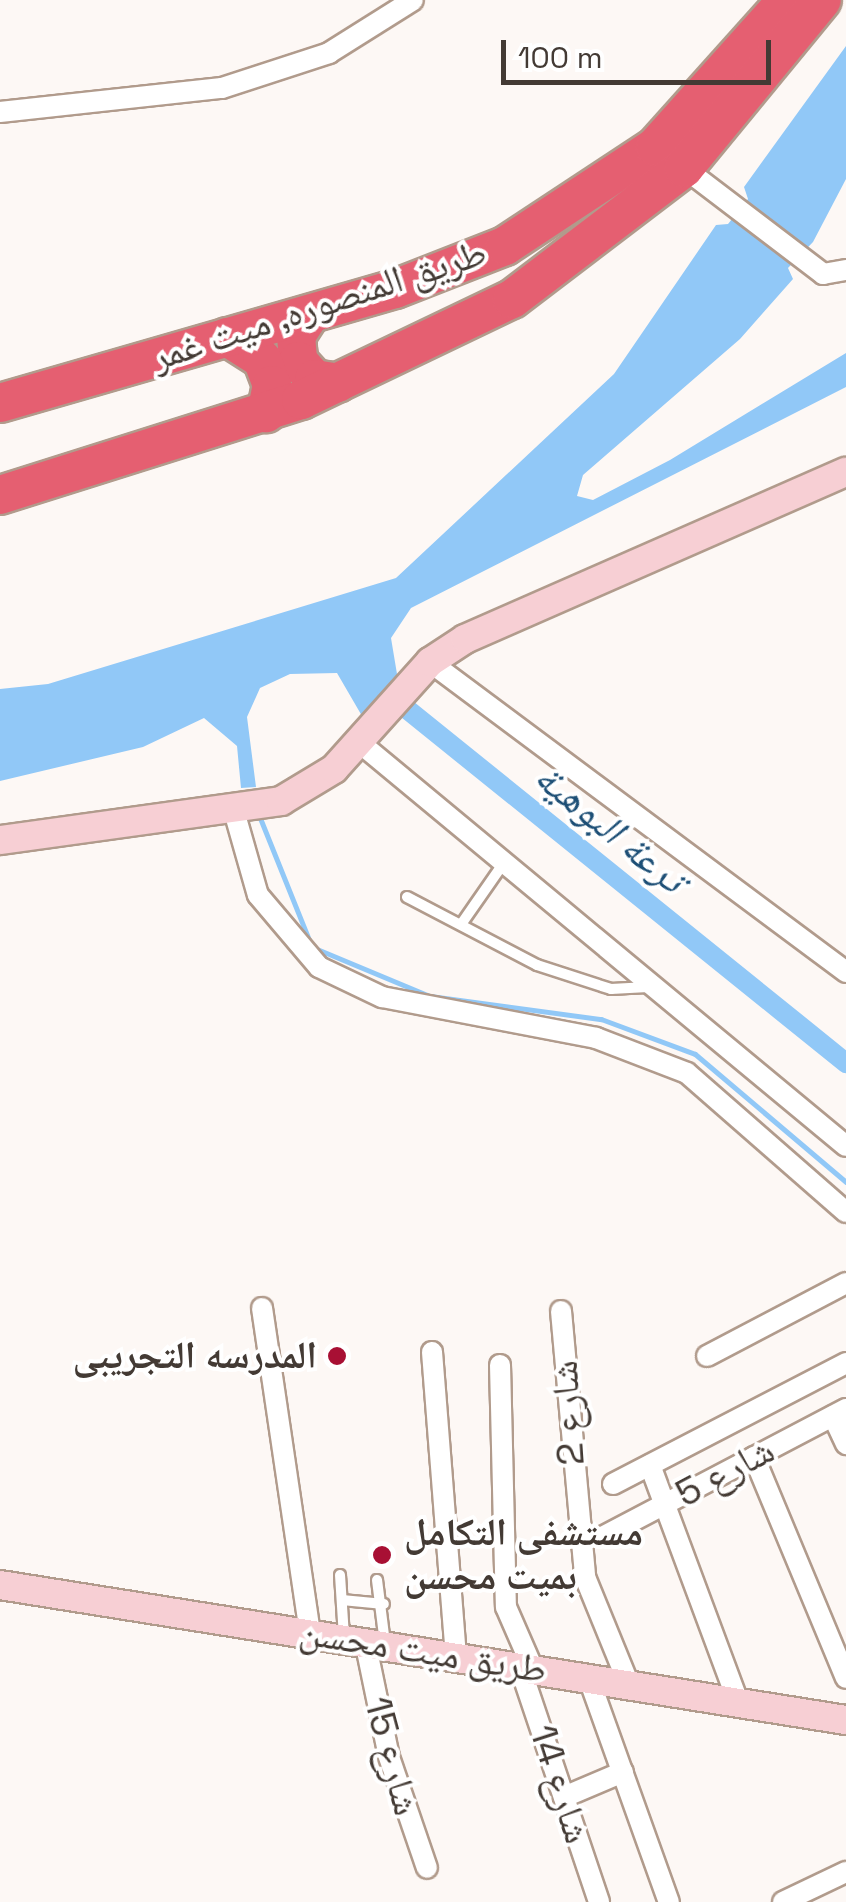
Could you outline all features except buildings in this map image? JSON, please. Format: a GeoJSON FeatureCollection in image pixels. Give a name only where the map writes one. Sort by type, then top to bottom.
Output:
{"type":"FeatureCollection","features":[{"type":"Feature","properties":{"kind":"highway","name":"طريق المنصوره, ميت غمر"},"geometry":{"type":"LineString","coordinates":[[0,403],[309,316],[451,268],[558,218],[655,147],[787,0]]}},
{"type":"Feature","properties":{"kind":"highway","name":"طريق المنصوره, ميت غمر"},"geometry":{"type":"LineString","coordinates":[[0,495],[266,413],[338,384],[512,300],[684,168],[822,0]]}},
{"type":"Feature","properties":{"kind":"highway"},"geometry":{"type":"LineString","coordinates":[[309,316],[296,336],[298,360],[314,379],[338,384]]}},
{"type":"Feature","properties":{"kind":"highway"},"geometry":{"type":"LineString","coordinates":[[227,338],[262,359],[272,386],[266,413]]}},
{"type":"Feature","properties":{"kind":"street"},"geometry":{"type":"LineString","coordinates":[[0,112],[222,88],[329,53],[413,0]]}},
{"type":"Feature","properties":{"kind":"street"},"geometry":{"type":"LineString","coordinates":[[684,168],[823,274],[846,270]]}},
{"type":"Feature","properties":{"kind":"street"},"geometry":{"type":"LineString","coordinates":[[0,840],[249,810],[316,782],[360,743],[430,662],[504,620],[708,540],[846,472]]}},
{"type":"Feature","properties":{"kind":"street"},"geometry":{"type":"LineString","coordinates":[[430,662],[844,966]]}},
{"type":"Feature","properties":{"kind":"street"},"geometry":{"type":"LineString","coordinates":[[360,743],[648,986],[846,1146]]}},
{"type":"Feature","properties":{"kind":"street"},"geometry":{"type":"LineString","coordinates":[[249,810],[258,895],[319,968],[382,997],[596,1038],[687,1073],[846,1212]]}},
{"type":"Feature","properties":{"kind":"street"},"geometry":{"type":"LineString","coordinates":[[707,1356],[846,1283]]}},
{"type":"Feature","properties":{"kind":"street"},"geometry":{"type":"LineString","coordinates":[[262,1308],[310,1632]]}},
{"type":"Feature","properties":{"kind":"street","name":"شارع 2"},"geometry":{"type":"LineString","coordinates":[[561,1311],[581,1558],[630,1685]]}},
{"type":"Feature","properties":{"kind":"street"},"geometry":{"type":"LineString","coordinates":[[432,1352],[456,1656]]}},
{"type":"Feature","properties":{"kind":"street"},"geometry":{"type":"LineString","coordinates":[[612,1484],[846,1364]]}},
{"type":"Feature","properties":{"kind":"street","name":"شارع 14"},"geometry":{"type":"LineString","coordinates":[[500,1365],[506,1607],[599,1902]]}},
{"type":"Feature","properties":{"kind":"street"},"geometry":{"type":"LineString","coordinates":[[839,1412],[846,1444]]}},
{"type":"Feature","properties":{"kind":"street","name":"شارع 5"},"geometry":{"type":"LineString","coordinates":[[604,1536],[839,1412]]}},
{"type":"Feature","properties":{"kind":"street"},"geometry":{"type":"LineString","coordinates":[[754,1457],[846,1678]]}},
{"type":"Feature","properties":{"kind":"street"},"geometry":{"type":"LineString","coordinates":[[650,1465],[739,1704]]}},
{"type":"Feature","properties":{"kind":"street","name":"طريق ميت محسن"},"geometry":{"type":"LineString","coordinates":[[1,1581],[846,1720]]}},
{"type":"Feature","properties":{"kind":"street","name":"شارع 15"},"geometry":{"type":"LineString","coordinates":[[365,1641],[388,1757],[427,1868]]}},
{"type":"Feature","properties":{"kind":"street"},"geometry":{"type":"LineString","coordinates":[[589,1678],[669,1902]]}},
{"type":"Feature","properties":{"kind":"street"},"geometry":{"type":"LineString","coordinates":[[564,1797],[623,1772]]}},
{"type":"Feature","properties":{"kind":"street"},"geometry":{"type":"LineString","coordinates":[[783,1902],[846,1872]]}},
{"type":"Feature","properties":{"kind":"lane"},"geometry":{"type":"LineString","coordinates":[[462,923],[503,864]]}},
{"type":"Feature","properties":{"kind":"lane"},"geometry":{"type":"LineString","coordinates":[[406,897],[548,970],[611,989],[648,986]]}},
{"type":"Feature","properties":{"kind":"lane"},"geometry":{"type":"LineString","coordinates":[[340,1575],[342,1600],[365,1641]]}},
{"type":"Feature","properties":{"kind":"lane"},"geometry":{"type":"LineString","coordinates":[[365,1641],[384,1604],[378,1580]]}},
{"type":"Feature","properties":{"kind":"lane"},"geometry":{"type":"LineString","coordinates":[[342,1600],[384,1604]]}},
{"type":"Feature","properties":{"kind":"water"},"geometry":{"type":"Polygon","coordinates":[[[846,46],[846,179],[813,242],[788,268],[793,279],[740,339],[583,475],[577,496],[593,500],[670,460],[846,353],[846,387],[411,608],[391,638],[398,680],[362,716],[337,673],[290,674],[260,688],[247,717],[256,787],[241,788],[237,746],[204,718],[143,747],[0,781],[0,689],[48,684],[396,578],[614,374],[716,225],[728,224],[748,199],[744,187],[846,46]]]}},
{"type":"Feature","properties":{"kind":"waterway","name":"ترعة البوهية"},"geometry":{"type":"LineString","coordinates":[[387,693],[846,1063]]}},
{"type":"Feature","properties":{"kind":"waterway"},"geometry":{"type":"LineString","coordinates":[[258,813],[312,947],[430,996],[601,1019],[695,1054],[846,1182]]}},
{"type":"Feature","properties":{"kind":"place","name":"المدرسه التجريبى"},"geometry":{"type":"Point","coordinates":[337,1356]}},
{"type":"Feature","properties":{"kind":"place","name":"مستشفى التكامل بميت محسن"},"geometry":{"type":"Point","coordinates":[382,1555]}}]}
